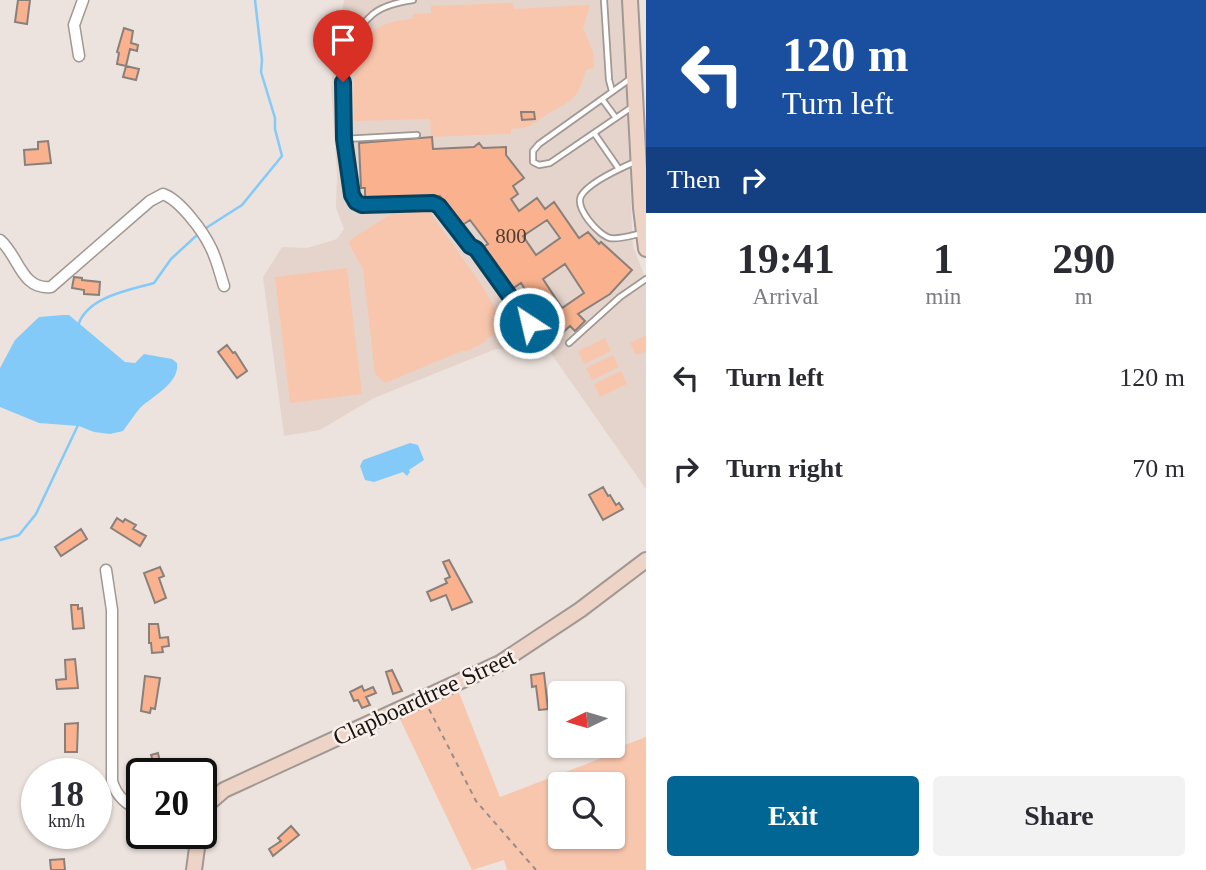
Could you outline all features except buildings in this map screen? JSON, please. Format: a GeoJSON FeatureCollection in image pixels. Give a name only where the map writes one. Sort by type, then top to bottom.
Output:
{"type":"FeatureCollection","features":[{"type":"Feature","properties":{"kind":"main road"},"geometry":{"type":"LineString","coordinates":[[630,0],[638,160],[646,249]]}},
{"type":"Feature","properties":{"kind":"main road","name":"Clapboardtree Street"},"geometry":{"type":"LineString","coordinates":[[217,796],[224,790],[500,663],[525,649],[646,561]]}},
{"type":"Feature","properties":{"kind":"main road"},"geometry":{"type":"LineString","coordinates":[[194,870],[197,849]]}},
{"type":"Feature","properties":{"kind":"street"},"geometry":{"type":"LineString","coordinates":[[79,56],[74,25],[83,0]]}},
{"type":"Feature","properties":{"kind":"street"},"geometry":{"type":"LineString","coordinates":[[0,240],[31,283],[41,288],[51,287],[150,201],[163,194],[176,202],[200,230],[212,249],[224,286]]}},
{"type":"Feature","properties":{"kind":"street"},"geometry":{"type":"LineString","coordinates":[[106,570],[112,610],[112,781],[126,802]]}},
{"type":"Feature","properties":{"kind":"lane"},"geometry":{"type":"LineString","coordinates":[[413,0],[390,4],[374,13],[359,28],[348,50],[343,82],[344,139],[352,195],[356,202],[362,205],[433,203],[439,206],[470,246],[476,249],[529,323]]}},
{"type":"Feature","properties":{"kind":"lane"},"geometry":{"type":"LineString","coordinates":[[604,0],[612,91]]}},
{"type":"Feature","properties":{"kind":"lane"},"geometry":{"type":"LineString","coordinates":[[633,76],[539,144],[533,151],[533,162],[547,165],[635,105]]}},
{"type":"Feature","properties":{"kind":"lane"},"geometry":{"type":"LineString","coordinates":[[602,99],[616,118]]}},
{"type":"Feature","properties":{"kind":"lane"},"geometry":{"type":"LineString","coordinates":[[594,133],[619,169]]}},
{"type":"Feature","properties":{"kind":"lane"},"geometry":{"type":"LineString","coordinates":[[344,139],[417,135]]}},
{"type":"Feature","properties":{"kind":"lane"},"geometry":{"type":"LineString","coordinates":[[638,160],[619,169],[582,194],[579,204],[581,211],[610,238],[643,233]]}},
{"type":"Feature","properties":{"kind":"lane"},"geometry":{"type":"LineString","coordinates":[[569,343],[620,297],[646,279]]}},
{"type":"Feature","properties":{"kind":"path"},"geometry":{"type":"LineString","coordinates":[[425,699],[476,801],[536,870]]}},
{"type":"Feature","properties":{"kind":"shaded area"},"geometry":{"type":"Polygon","coordinates":[[[344,0],[622,0],[633,246],[646,280],[646,489],[550,352],[496,349],[374,398],[320,430],[284,436],[263,277],[282,247],[307,248],[337,239],[344,229],[336,208],[337,174],[331,87],[344,0]]]}},
{"type":"Feature","properties":{"kind":"shaded area"},"geometry":{"type":"Polygon","coordinates":[[[513,3],[514,9],[590,5],[583,28],[593,52],[594,68],[586,70],[580,88],[568,102],[530,126],[511,129],[511,134],[431,137],[430,119],[354,121],[354,85],[359,53],[365,40],[376,30],[391,22],[412,19],[413,14],[431,13],[431,6],[513,3]]]}},
{"type":"Feature","properties":{"kind":"shaded area"},"geometry":{"type":"Polygon","coordinates":[[[400,208],[427,208],[483,287],[500,317],[495,334],[486,339],[487,341],[385,383],[375,374],[363,269],[349,244],[350,240],[400,208]]]}},
{"type":"Feature","properties":{"kind":"shaded area"},"geometry":{"type":"Polygon","coordinates":[[[347,268],[362,394],[290,403],[275,277],[347,268]]]}},
{"type":"Feature","properties":{"kind":"shaded area"},"geometry":{"type":"Polygon","coordinates":[[[646,335],[646,351],[636,355],[630,343],[646,335]]]}},
{"type":"Feature","properties":{"kind":"shaded area"},"geometry":{"type":"Polygon","coordinates":[[[605,338],[611,351],[584,364],[578,351],[605,338]]]}},
{"type":"Feature","properties":{"kind":"shaded area"},"geometry":{"type":"Polygon","coordinates":[[[613,355],[619,367],[592,380],[586,368],[613,355]]]}},
{"type":"Feature","properties":{"kind":"shaded area"},"geometry":{"type":"Polygon","coordinates":[[[621,371],[627,384],[600,397],[594,384],[621,371]]]}},
{"type":"Feature","properties":{"kind":"shaded area"},"geometry":{"type":"Polygon","coordinates":[[[458,690],[500,797],[548,779],[548,849],[625,849],[625,772],[565,772],[602,758],[625,758],[625,745],[646,737],[646,870],[507,870],[504,860],[472,870],[399,717],[458,690]]]}},
{"type":"Feature","properties":{"kind":"water"},"geometry":{"type":"Polygon","coordinates":[[[69,315],[125,362],[135,363],[144,354],[172,359],[177,363],[177,370],[170,383],[140,408],[123,431],[110,434],[79,426],[39,423],[0,407],[0,368],[15,340],[39,317],[69,315]]]}},
{"type":"Feature","properties":{"kind":"water"},"geometry":{"type":"Polygon","coordinates":[[[410,443],[418,445],[424,460],[409,470],[407,476],[403,472],[374,482],[365,480],[360,466],[363,460],[410,443]]]}},
{"type":"Feature","properties":{"kind":"waterway"},"geometry":{"type":"LineString","coordinates":[[206,228],[242,205],[282,156],[275,118],[261,72],[255,0]]}},
{"type":"Feature","properties":{"kind":"waterway"},"geometry":{"type":"LineString","coordinates":[[78,326],[83,316],[99,301],[154,283],[171,259],[196,236]]}},
{"type":"Feature","properties":{"kind":"waterway"},"geometry":{"type":"LineString","coordinates":[[0,540],[19,535],[36,514],[79,423]]}},
{"type":"Feature","properties":{"kind":"route"},"geometry":{"type":"LineString","coordinates":[[343,82],[344,139],[352,195],[356,202],[362,205],[433,203],[439,206],[470,246],[476,249],[529,323]]}}]}
